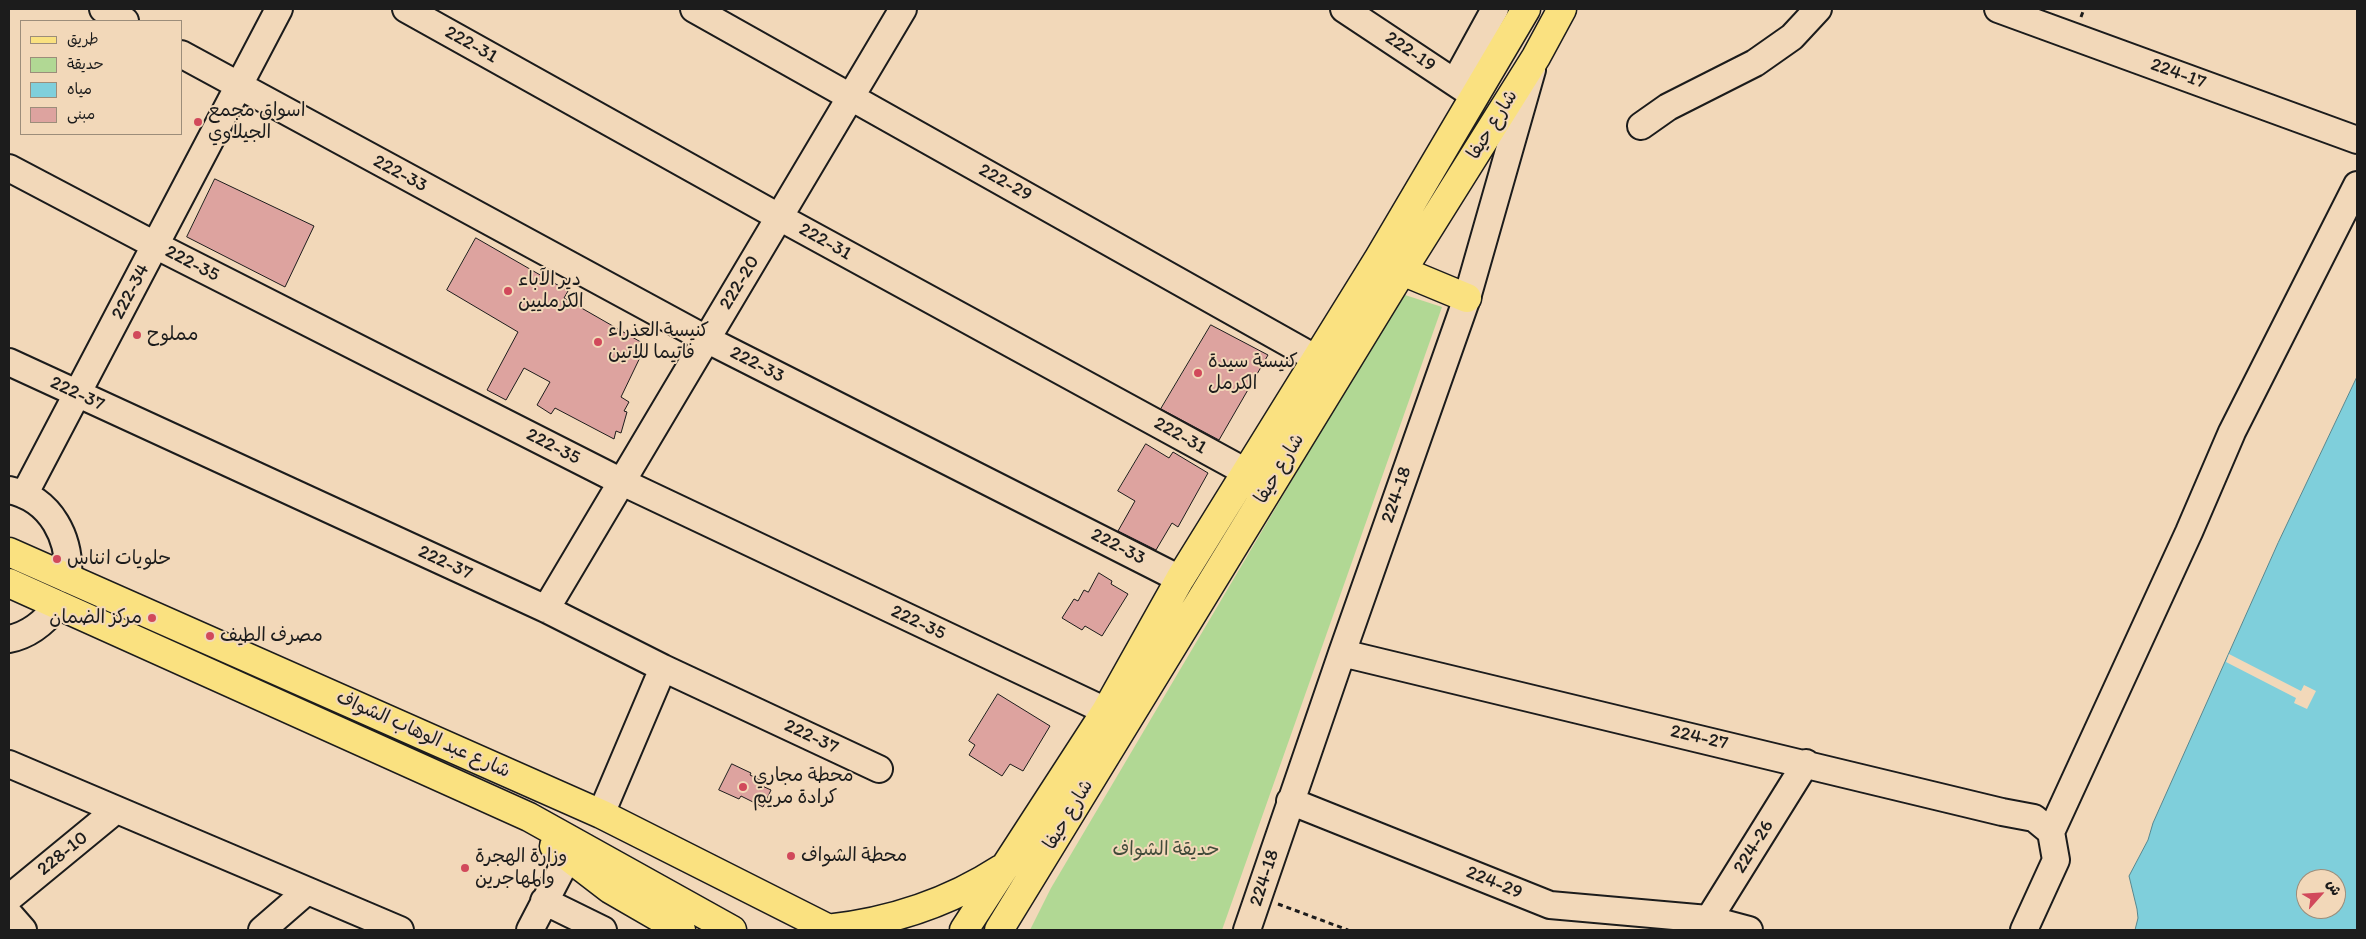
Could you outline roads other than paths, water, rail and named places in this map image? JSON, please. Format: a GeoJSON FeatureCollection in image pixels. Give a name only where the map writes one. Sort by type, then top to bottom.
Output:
{"type":"FeatureCollection","features":[{"type":"Feature","properties":{"kind":"main road","name":"شارع حيفا"},"geometry":{"type":"LineString","coordinates":[[964,930],[1106,712],[1180,579],[1379,258],[1465,89],[1526,9]]}},
{"type":"Feature","properties":{"kind":"main road","name":"شارع حيفا"},"geometry":{"type":"LineString","coordinates":[[999,930],[1402,271],[1536,57],[1562,9]]}},
{"type":"Feature","properties":{"kind":"main road"},"geometry":{"type":"LineString","coordinates":[[1402,271],[1467,298]]}},
{"type":"Feature","properties":{"kind":"main road","name":"شارع عبد الوهاب الشواف"},"geometry":{"type":"LineString","coordinates":[[9,552],[601,814],[829,929]]}},
{"type":"Feature","properties":{"kind":"main road","name":"شارع عبد الوهاب الشواف"},"geometry":{"type":"LineString","coordinates":[[9,583],[528,817],[732,930]]}},
{"type":"Feature","properties":{"kind":"main road"},"geometry":{"type":"LineString","coordinates":[[528,817],[554,846],[610,890],[681,930]]}},
{"type":"Feature","properties":{"kind":"main road"},"geometry":{"type":"LineString","coordinates":[[829,929],[878,922],[927,907],[982,881],[1008,864]]}},
{"type":"Feature","properties":{"kind":"street"},"geometry":{"type":"LineString","coordinates":[[103,9],[123,20]]}},
{"type":"Feature","properties":{"kind":"street","name":"222-34"},"geometry":{"type":"LineString","coordinates":[[16,493],[77,394],[279,9]]}},
{"type":"Feature","properties":{"kind":"street","name":"222-31"},"geometry":{"type":"LineString","coordinates":[[406,9],[779,217],[1246,472]]}},
{"type":"Feature","properties":{"kind":"street","name":"222-29"},"geometry":{"type":"LineString","coordinates":[[694,9],[1316,358]]}},
{"type":"Feature","properties":{"kind":"street","name":"222-20"},"geometry":{"type":"LineString","coordinates":[[546,609],[903,9]]}},
{"type":"Feature","properties":{"kind":"street","name":"222-19"},"geometry":{"type":"LineString","coordinates":[[1344,9],[1465,89]]}},
{"type":"Feature","properties":{"kind":"street"},"geometry":{"type":"LineString","coordinates":[[1465,89],[1496,9]]}},
{"type":"Feature","properties":{"kind":"street"},"geometry":{"type":"LineString","coordinates":[[1641,126],[1668,107],[1755,63],[1792,37],[1818,9]]}},
{"type":"Feature","properties":{"kind":"street","name":"224-17"},"geometry":{"type":"LineString","coordinates":[[1998,9],[2357,140]]}},
{"type":"Feature","properties":{"kind":"street","name":"222-33"},"geometry":{"type":"LineString","coordinates":[[182,55],[238,87],[706,339],[1180,579]]}},
{"type":"Feature","properties":{"kind":"street","name":"224-18"},"geometry":{"type":"LineString","coordinates":[[1248,930],[1290,801],[1467,298],[1536,57]]}},
{"type":"Feature","properties":{"kind":"street","name":"222-35"},"geometry":{"type":"LineString","coordinates":[[9,168],[155,245],[622,482],[1106,712]]}},
{"type":"Feature","properties":{"kind":"street"},"geometry":{"type":"LineString","coordinates":[[2024,930],[2056,860],[2050,832],[2232,432],[2357,185]]}},
{"type":"Feature","properties":{"kind":"street","name":"222-37"},"geometry":{"type":"LineString","coordinates":[[9,362],[546,609],[663,668],[880,769]]}},
{"type":"Feature","properties":{"kind":"street"},"geometry":{"type":"LineString","coordinates":[[16,493],[45,509],[60,530],[68,554],[68,579]]}},
{"type":"Feature","properties":{"kind":"street"},"geometry":{"type":"LineString","coordinates":[[9,639],[28,633],[39,625],[58,605]]}},
{"type":"Feature","properties":{"kind":"street","name":"224-27"},"geometry":{"type":"LineString","coordinates":[[1342,652],[2002,812],[2034,818],[2050,832]]}},
{"type":"Feature","properties":{"kind":"street"},"geometry":{"type":"LineString","coordinates":[[601,814],[663,668]]}},
{"type":"Feature","properties":{"kind":"street","name":"224-26"},"geometry":{"type":"LineString","coordinates":[[1705,925],[1806,763]]}},
{"type":"Feature","properties":{"kind":"street"},"geometry":{"type":"LineString","coordinates":[[9,764],[400,930]]}},
{"type":"Feature","properties":{"kind":"street","name":"224-29"},"geometry":{"type":"LineString","coordinates":[[1290,801],[1550,905],[1749,930]]}},
{"type":"Feature","properties":{"kind":"street","name":"228-10"},"geometry":{"type":"LineString","coordinates":[[9,898],[116,810]]}},
{"type":"Feature","properties":{"kind":"street"},"geometry":{"type":"LineString","coordinates":[[530,930],[568,857]]}},
{"type":"Feature","properties":{"kind":"street"},"geometry":{"type":"LineString","coordinates":[[262,930],[307,891]]}},
{"type":"Feature","properties":{"kind":"street"},"geometry":{"type":"LineString","coordinates":[[544,901],[603,930]]}},
{"type":"Feature","properties":{"kind":"street"},"geometry":{"type":"LineString","coordinates":[[9,914],[24,930]]}},
{"type":"Feature","properties":{"kind":"water"},"geometry":{"type":"Polygon","coordinates":[[[2357,377],[2357,930],[2135,930],[2138,918],[2137,909],[2129,876],[2148,840],[2153,823],[2278,543],[2357,377]]]}},
{"type":"Feature","properties":{"kind":"place","name":"اسواق مجمع الجيلاوي"},"geometry":{"type":"Point","coordinates":[198,122]}},
{"type":"Feature","properties":{"kind":"place","name":"دير الآباء الكرمليين"},"geometry":{"type":"Point","coordinates":[508,291]}},
{"type":"Feature","properties":{"kind":"place","name":"مملوح"},"geometry":{"type":"Point","coordinates":[137,335]}},
{"type":"Feature","properties":{"kind":"place","name":"كنيسة العذراء فاتيما للاتين"},"geometry":{"type":"Point","coordinates":[598,342]}},
{"type":"Feature","properties":{"kind":"place","name":"كنيسة سيدة الكرمل"},"geometry":{"type":"Point","coordinates":[1198,373]}},
{"type":"Feature","properties":{"kind":"place","name":"حلويات انناس"},"geometry":{"type":"Point","coordinates":[57,559]}},
{"type":"Feature","properties":{"kind":"place","name":"مركز الضمان"},"geometry":{"type":"Point","coordinates":[152,618]}},
{"type":"Feature","properties":{"kind":"place","name":"مصرف الطيف"},"geometry":{"type":"Point","coordinates":[210,636]}},
{"type":"Feature","properties":{"kind":"place","name":"محطة مجاري كرادة مريم"},"geometry":{"type":"Point","coordinates":[743,787]}},
{"type":"Feature","properties":{"kind":"place","name":"محطة الشواف"},"geometry":{"type":"Point","coordinates":[791,856]}},
{"type":"Feature","properties":{"kind":"place","name":"وزارة الهجرة والمهاجرين"},"geometry":{"type":"Point","coordinates":[465,868]}},
{"type":"Feature","properties":{"kind":"park label","name":"حديقة الشواف"},"geometry":{"type":"Point","coordinates":[1166,850]}}]}
